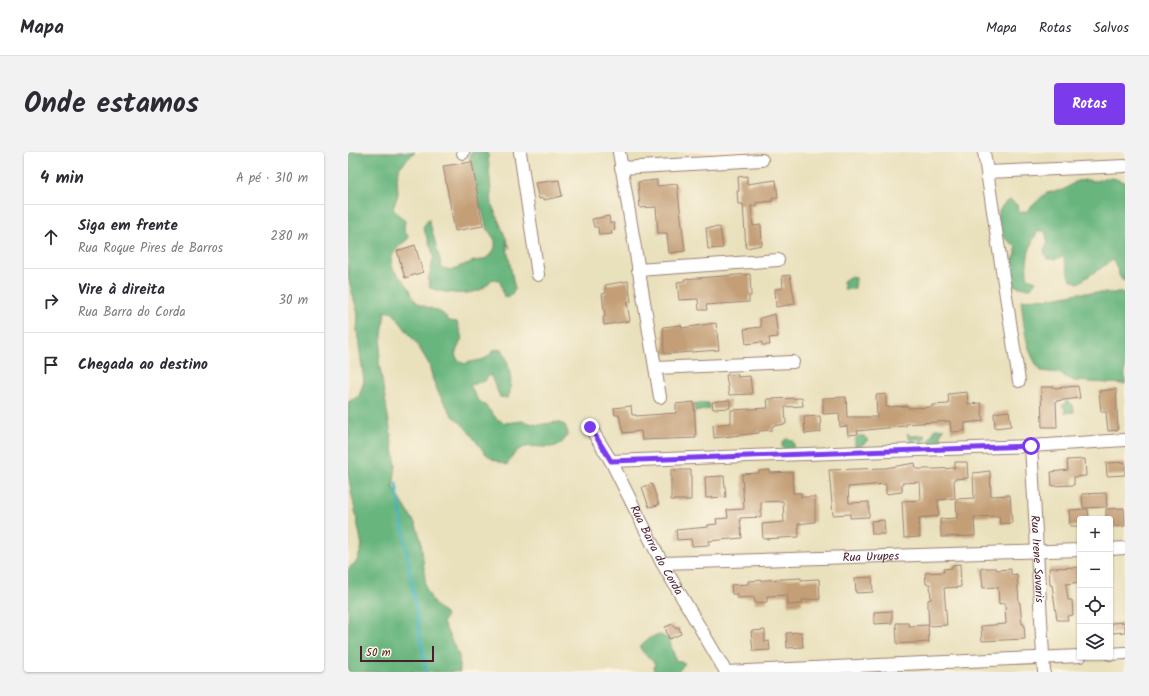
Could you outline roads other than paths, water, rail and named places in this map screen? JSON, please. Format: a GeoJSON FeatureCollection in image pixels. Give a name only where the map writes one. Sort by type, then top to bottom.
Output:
{"type":"FeatureCollection","features":[{"type":"Feature","properties":{"kind":"street"},"geometry":{"type":"LineString","coordinates":[[520,152],[538,275]]}},
{"type":"Feature","properties":{"kind":"street"},"geometry":{"type":"LineString","coordinates":[[619,152],[660,397]]}},
{"type":"Feature","properties":{"kind":"street"},"geometry":{"type":"LineString","coordinates":[[984,152],[1019,381]]}},
{"type":"Feature","properties":{"kind":"street"},"geometry":{"type":"LineString","coordinates":[[621,168],[762,160]]}},
{"type":"Feature","properties":{"kind":"street"},"geometry":{"type":"LineString","coordinates":[[987,172],[1125,166]]}},
{"type":"Feature","properties":{"kind":"street"},"geometry":{"type":"LineString","coordinates":[[638,270],[778,260]]}},
{"type":"Feature","properties":{"kind":"street"},"geometry":{"type":"LineString","coordinates":[[656,368],[793,362]]}},
{"type":"Feature","properties":{"kind":"street","name":"Rua Barra do Corda"},"geometry":{"type":"LineString","coordinates":[[590,427],[611,461],[662,563],[726,672]]}},
{"type":"Feature","properties":{"kind":"street"},"geometry":{"type":"LineString","coordinates":[[611,461],[1031,446],[1125,440]]}},
{"type":"Feature","properties":{"kind":"street","name":"Rua Irene Savaris"},"geometry":{"type":"LineString","coordinates":[[1031,446],[1044,672]]}},
{"type":"Feature","properties":{"kind":"street"},"geometry":{"type":"LineString","coordinates":[[1113,549],[1125,548]]}},
{"type":"Feature","properties":{"kind":"street","name":"Rua Urupes"},"geometry":{"type":"LineString","coordinates":[[662,563],[1077,550]]}},
{"type":"Feature","properties":{"kind":"street"},"geometry":{"type":"LineString","coordinates":[[1113,654],[1125,654]]}},
{"type":"Feature","properties":{"kind":"street"},"geometry":{"type":"LineString","coordinates":[[726,672],[1077,656]]}},
{"type":"Feature","properties":{"kind":"waterway"},"geometry":{"type":"LineString","coordinates":[[396,483],[426,672]]}}]}
